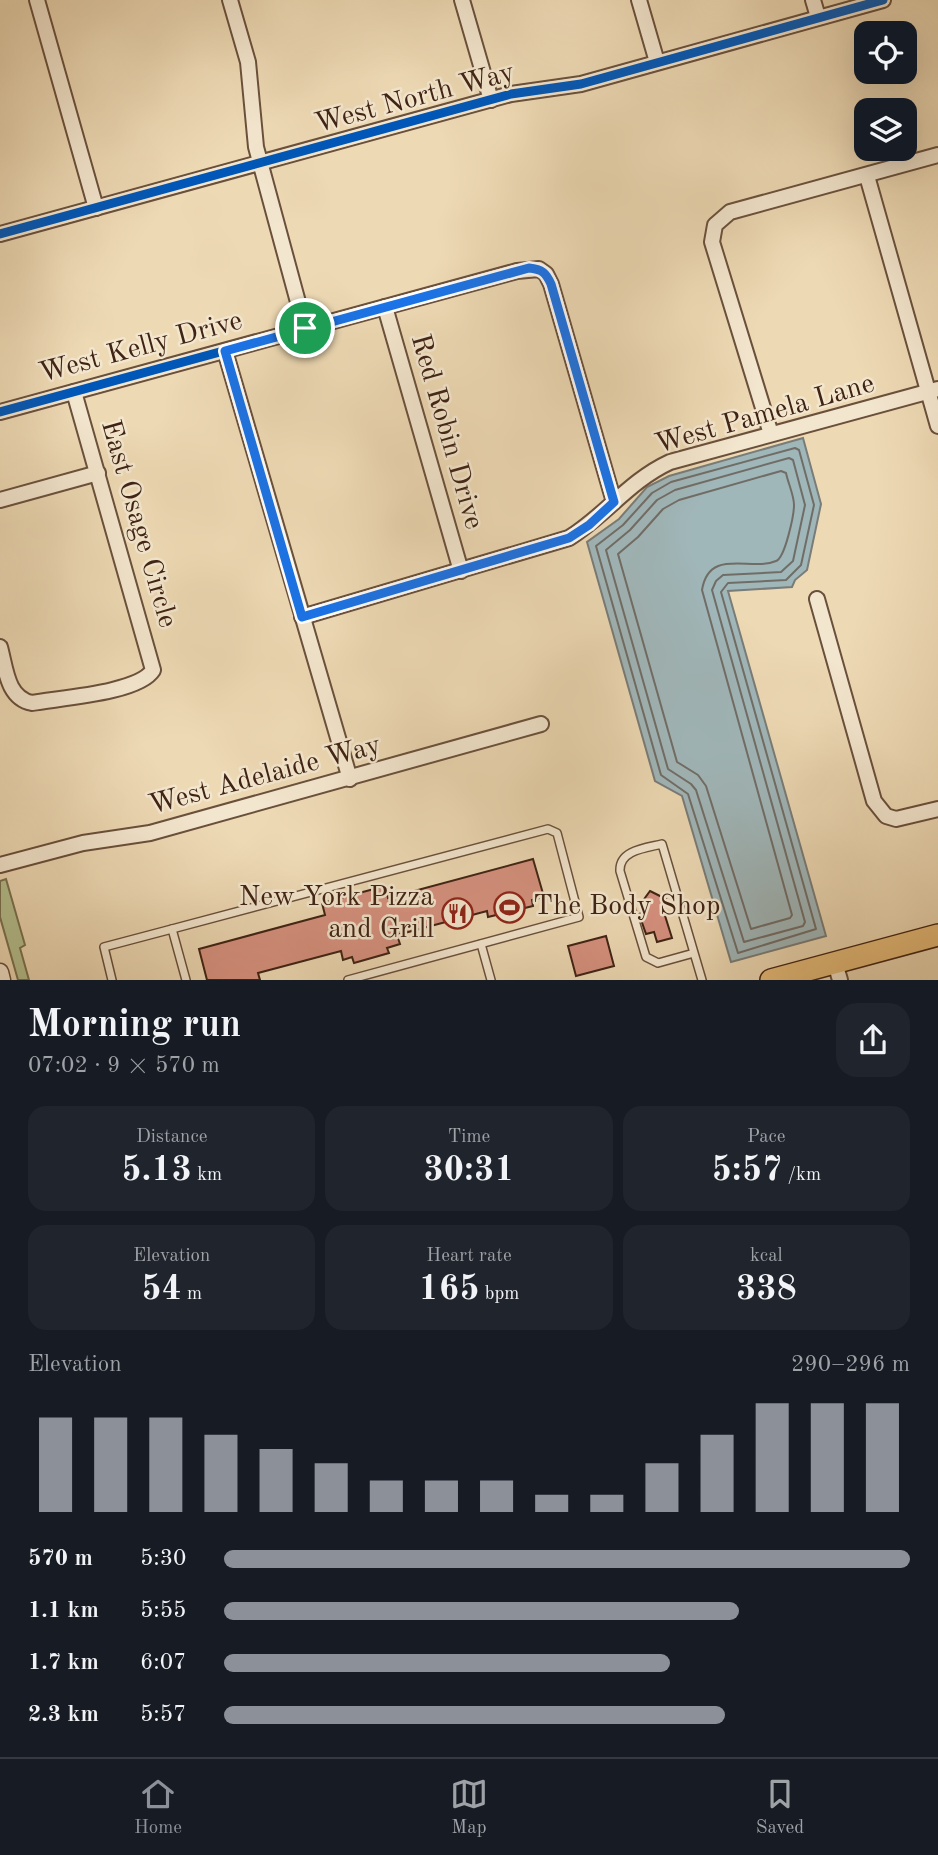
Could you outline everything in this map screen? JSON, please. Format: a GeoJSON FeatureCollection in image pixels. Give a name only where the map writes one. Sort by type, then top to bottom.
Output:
{"type":"FeatureCollection","features":[{"type":"Feature","properties":{"kind":"main road"},"geometry":{"type":"LineString","coordinates":[[771,980],[837,971],[938,935]]}},
{"type":"Feature","properties":{"kind":"street"},"geometry":{"type":"LineString","coordinates":[[37,0],[96,208]]}},
{"type":"Feature","properties":{"kind":"street"},"geometry":{"type":"LineString","coordinates":[[230,0],[248,62],[253,130],[305,328]]}},
{"type":"Feature","properties":{"kind":"street"},"geometry":{"type":"LineString","coordinates":[[462,0],[491,100]]}},
{"type":"Feature","properties":{"kind":"street"},"geometry":{"type":"LineString","coordinates":[[639,0],[657,62]]}},
{"type":"Feature","properties":{"kind":"street"},"geometry":{"type":"LineString","coordinates":[[813,0],[818,17]]}},
{"type":"Feature","properties":{"kind":"street","name":"West North Way"},"geometry":{"type":"LineString","coordinates":[[0,234],[520,92],[581,84],[883,0]]}},
{"type":"Feature","properties":{"kind":"street"},"geometry":{"type":"LineString","coordinates":[[771,434],[712,242],[715,225],[730,212],[938,155]]}},
{"type":"Feature","properties":{"kind":"street"},"geometry":{"type":"LineString","coordinates":[[867,176],[933,390],[938,426]]}},
{"type":"Feature","properties":{"kind":"street","name":"West Kelly Drive"},"geometry":{"type":"LineString","coordinates":[[0,412],[529,268],[539,269],[546,274],[551,284],[614,502]]}},
{"type":"Feature","properties":{"kind":"street","name":"Red Robin Drive"},"geometry":{"type":"LineString","coordinates":[[385,307],[461,571]]}},
{"type":"Feature","properties":{"kind":"street"},"geometry":{"type":"LineString","coordinates":[[225,351],[350,779]]}},
{"type":"Feature","properties":{"kind":"street","name":"West Pamela Lane"},"geometry":{"type":"LineString","coordinates":[[302,617],[569,538],[589,525],[632,484],[670,462],[933,390]]}},
{"type":"Feature","properties":{"kind":"street","name":"East Osage Circle"},"geometry":{"type":"LineString","coordinates":[[0,647],[12,688],[23,701],[32,703],[108,690],[142,681],[153,670],[74,392]]}},
{"type":"Feature","properties":{"kind":"street"},"geometry":{"type":"LineString","coordinates":[[0,500],[98,473]]}},
{"type":"Feature","properties":{"kind":"street"},"geometry":{"type":"LineString","coordinates":[[817,599],[874,801],[886,816],[906,818],[938,809]]}},
{"type":"Feature","properties":{"kind":"street","name":"West Adelaide Way"},"geometry":{"type":"LineString","coordinates":[[0,865],[83,844],[150,833],[541,724]]}},
{"type":"Feature","properties":{"kind":"street"},"geometry":{"type":"LineString","coordinates":[[0,972],[2,980]]}},
{"type":"Feature","properties":{"kind":"lane"},"geometry":{"type":"LineString","coordinates":[[112,980],[104,947],[548,829],[557,833],[579,917],[379,976],[348,980]]}},
{"type":"Feature","properties":{"kind":"lane"},"geometry":{"type":"LineString","coordinates":[[694,953],[659,963],[651,962],[646,957],[620,871],[620,862],[625,856],[662,844],[702,980]]}},
{"type":"Feature","properties":{"kind":"lane"},"geometry":{"type":"LineString","coordinates":[[172,929],[185,980]]}},
{"type":"Feature","properties":{"kind":"lane"},"geometry":{"type":"LineString","coordinates":[[481,944],[491,980]]}},
{"type":"Feature","properties":{"kind":"green space"},"geometry":{"type":"Polygon","coordinates":[[[6,879],[25,945],[20,948],[29,980],[18,980],[0,917],[0,881],[6,879]]]}},
{"type":"Feature","properties":{"kind":"water"},"geometry":{"type":"Polygon","coordinates":[[[803,438],[821,504],[807,570],[795,580],[792,587],[728,591],[826,936],[731,962],[682,796],[655,781],[587,542],[619,519],[647,487],[669,476],[803,438]]]}},
{"type":"Feature","properties":{"kind":"building"},"geometry":{"type":"Polygon","coordinates":[[[533,859],[544,897],[532,900],[533,906],[488,917],[487,911],[397,935],[400,944],[387,948],[389,953],[354,963],[352,957],[343,960],[341,951],[258,973],[260,980],[207,980],[199,949],[325,915],[322,903],[385,886],[388,898],[533,859]]]}},
{"type":"Feature","properties":{"kind":"building"},"geometry":{"type":"Polygon","coordinates":[[[650,891],[666,899],[662,906],[672,938],[657,942],[654,932],[646,934],[639,914],[644,912],[642,902],[650,891]]]}},
{"type":"Feature","properties":{"kind":"building"},"geometry":{"type":"Polygon","coordinates":[[[606,936],[614,966],[576,976],[568,946],[606,936]]]}},
{"type":"Feature","properties":{"kind":"cycle path"},"geometry":{"type":"LineString","coordinates":[[0,234],[511,94],[581,84],[883,0]]}},
{"type":"Feature","properties":{"kind":"cycle path"},"geometry":{"type":"LineString","coordinates":[[0,412],[517,271],[539,269],[546,274],[551,284],[614,502]]}},
{"type":"Feature","properties":{"kind":"place","name":"The Body Shop"},"geometry":{"type":"Point","coordinates":[510,907]}},
{"type":"Feature","properties":{"kind":"place","name":"New York Pizza and Grill"},"geometry":{"type":"Point","coordinates":[457,914]}},
{"type":"Feature","properties":{"kind":"route"},"geometry":{"type":"LineString","coordinates":[[529,268],[539,269],[546,274],[551,284],[614,502],[589,525],[569,538],[302,617],[225,351],[305,328],[529,268]]}}]}
